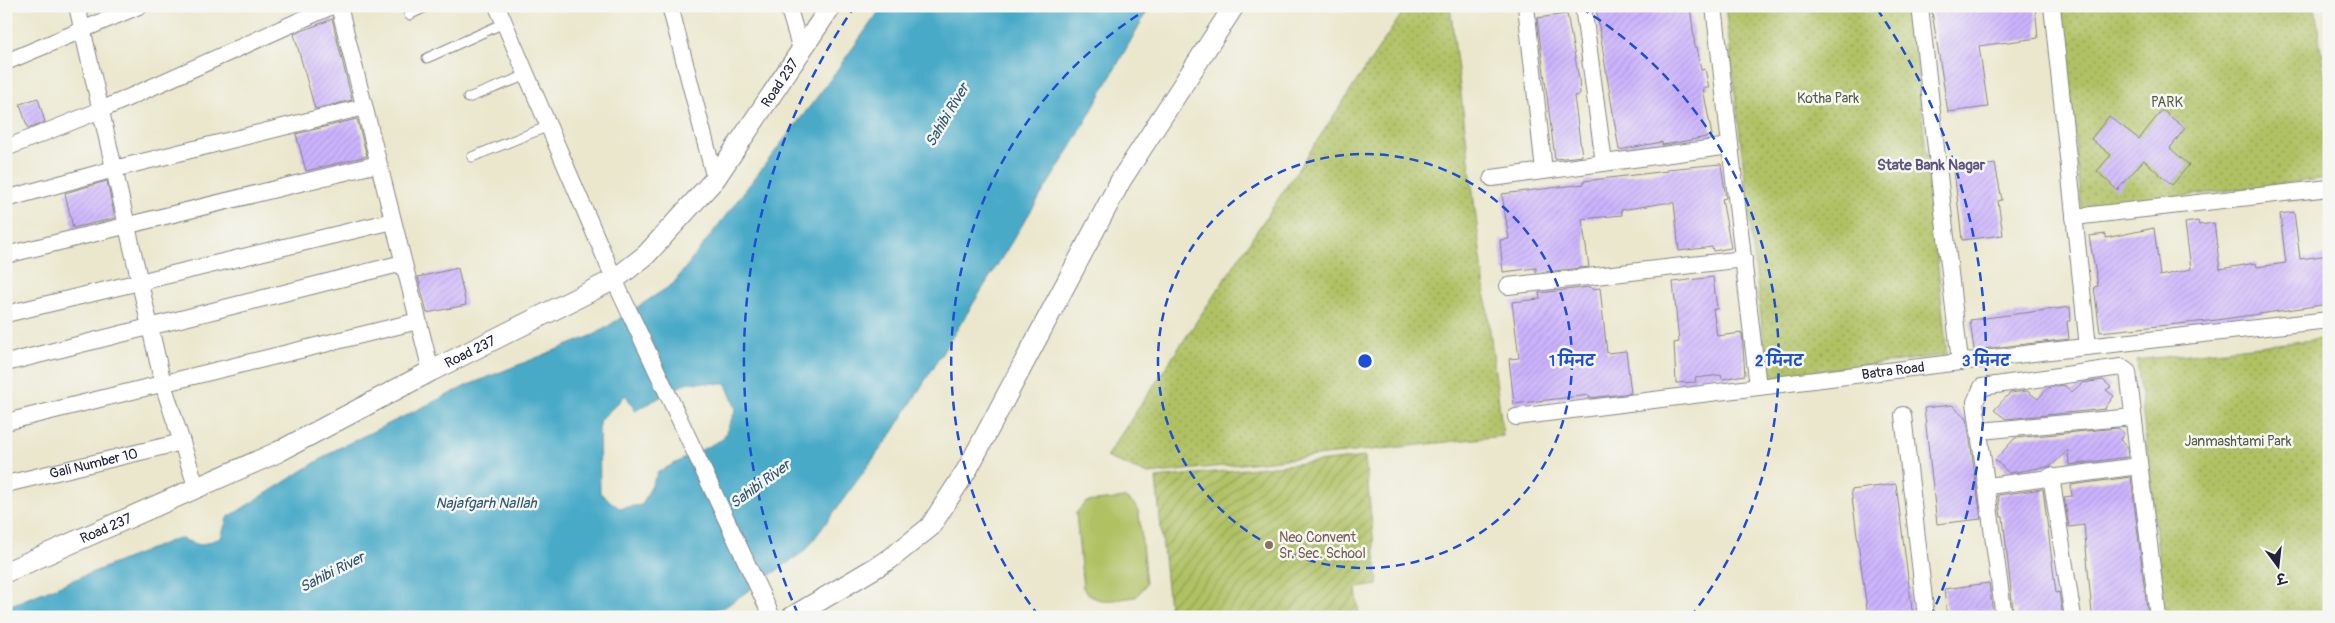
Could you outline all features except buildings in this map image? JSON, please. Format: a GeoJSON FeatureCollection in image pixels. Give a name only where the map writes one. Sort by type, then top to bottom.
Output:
{"type":"FeatureCollection","features":[{"type":"Feature","properties":{"kind":"street"},"geometry":{"type":"LineString","coordinates":[[77,6],[81,31],[163,384],[197,489]]}},
{"type":"Feature","properties":{"kind":"street"},"geometry":{"type":"LineString","coordinates":[[6,62],[139,6]]}},
{"type":"Feature","properties":{"kind":"street"},"geometry":{"type":"LineString","coordinates":[[6,148],[100,110],[332,6]]}},
{"type":"Feature","properties":{"kind":"street"},"geometry":{"type":"LineString","coordinates":[[339,6],[431,371]]}},
{"type":"Feature","properties":{"kind":"street"},"geometry":{"type":"LineString","coordinates":[[497,6],[627,306],[769,610]]}},
{"type":"Feature","properties":{"kind":"street"},"geometry":{"type":"LineString","coordinates":[[670,6],[715,179]]}},
{"type":"Feature","properties":{"kind":"street"},"geometry":{"type":"LineString","coordinates":[[788,6],[802,52]]}},
{"type":"Feature","properties":{"kind":"street","name":"Road 237"},"geometry":{"type":"LineString","coordinates":[[6,572],[278,452],[431,371],[615,279],[646,255],[715,179],[744,133],[802,52],[831,6]]}},
{"type":"Feature","properties":{"kind":"street"},"geometry":{"type":"LineString","coordinates":[[792,617],[890,559],[930,527],[968,468],[1121,180],[1234,6]]}},
{"type":"Feature","properties":{"kind":"street"},"geometry":{"type":"LineString","coordinates":[[1526,6],[1544,171]]}},
{"type":"Feature","properties":{"kind":"street"},"geometry":{"type":"LineString","coordinates":[[1583,6],[1604,163]]}},
{"type":"Feature","properties":{"kind":"street"},"geometry":{"type":"LineString","coordinates":[[1714,6],[1758,387]]}},
{"type":"Feature","properties":{"kind":"street"},"geometry":{"type":"LineString","coordinates":[[1920,6],[1960,362]]}},
{"type":"Feature","properties":{"kind":"street"},"geometry":{"type":"LineString","coordinates":[[2052,6],[2088,347]]}},
{"type":"Feature","properties":{"kind":"street"},"geometry":{"type":"LineString","coordinates":[[6,199],[114,169],[364,107]]}},
{"type":"Feature","properties":{"kind":"street"},"geometry":{"type":"LineString","coordinates":[[1492,178],[1730,146]]}},
{"type":"Feature","properties":{"kind":"street"},"geometry":{"type":"LineString","coordinates":[[6,256],[378,164]]}},
{"type":"Feature","properties":{"kind":"street"},"geometry":{"type":"LineString","coordinates":[[2074,217],[2329,188]]}},
{"type":"Feature","properties":{"kind":"street"},"geometry":{"type":"LineString","coordinates":[[6,314],[393,221]]}},
{"type":"Feature","properties":{"kind":"street"},"geometry":{"type":"LineString","coordinates":[[1508,286],[1744,259]]}},
{"type":"Feature","properties":{"kind":"street"},"geometry":{"type":"LineString","coordinates":[[6,362],[403,263]]}},
{"type":"Feature","properties":{"kind":"street","name":"Batra Road"},"geometry":{"type":"LineString","coordinates":[[1516,417],[1960,362],[2329,320]]}},
{"type":"Feature","properties":{"kind":"street"},"geometry":{"type":"LineString","coordinates":[[6,422],[418,321]]}},
{"type":"Feature","properties":{"kind":"street"},"geometry":{"type":"LineString","coordinates":[[2004,617],[1976,402],[1982,387],[2121,367],[2128,372],[2158,617]]}},
{"type":"Feature","properties":{"kind":"street"},"geometry":{"type":"LineString","coordinates":[[1903,415],[1926,617]]}},
{"type":"Feature","properties":{"kind":"street"},"geometry":{"type":"LineString","coordinates":[[1980,430],[2132,417]]}},
{"type":"Feature","properties":{"kind":"street","name":"Gali Number 10"},"geometry":{"type":"LineString","coordinates":[[6,484],[182,442]]}},
{"type":"Feature","properties":{"kind":"street"},"geometry":{"type":"LineString","coordinates":[[1988,486],[2051,476],[2139,466]]}},
{"type":"Feature","properties":{"kind":"street"},"geometry":{"type":"LineString","coordinates":[[2051,476],[2073,617]]}},
{"type":"Feature","properties":{"kind":"lane"},"geometry":{"type":"LineString","coordinates":[[409,15],[428,6]]}},
{"type":"Feature","properties":{"kind":"lane"},"geometry":{"type":"LineString","coordinates":[[428,58],[504,23]]}},
{"type":"Feature","properties":{"kind":"lane"},"geometry":{"type":"LineString","coordinates":[[468,98],[527,75]]}},
{"type":"Feature","properties":{"kind":"lane"},"geometry":{"type":"LineString","coordinates":[[472,157],[549,126]]}},
{"type":"Feature","properties":{"kind":"green space"},"geometry":{"type":"Polygon","coordinates":[[[1407,6],[1450,6],[1503,436],[1148,474],[1106,457],[1407,6]]]}},
{"type":"Feature","properties":{"kind":"green space","name":"Kotha Park"},"geometry":{"type":"Polygon","coordinates":[[[1725,6],[1911,6],[1947,355],[1768,378],[1725,6]]]}},
{"type":"Feature","properties":{"kind":"green space","name":"PARK"},"geometry":{"type":"Polygon","coordinates":[[[2061,6],[2315,6],[2329,113],[2329,178],[2082,209],[2061,6]]]}},
{"type":"Feature","properties":{"kind":"green space","name":"Janmashtami Park"},"geometry":{"type":"Polygon","coordinates":[[[2329,338],[2329,617],[2165,617],[2137,360],[2329,338]]]}},
{"type":"Feature","properties":{"kind":"green space","name":"Neo Convent Sr. Sec. School"},"geometry":{"type":"Polygon","coordinates":[[[1365,457],[1378,585],[1356,588],[1359,613],[1326,617],[1170,617],[1156,478],[1365,457]]]}},
{"type":"Feature","properties":{"kind":"green space"},"geometry":{"type":"Polygon","coordinates":[[[1125,498],[1134,504],[1139,513],[1146,584],[1136,597],[1100,600],[1088,594],[1083,588],[1076,513],[1086,502],[1125,498]]]}},
{"type":"Feature","properties":{"kind":"water"},"geometry":{"type":"Polygon","coordinates":[[[883,6],[1150,6],[1074,142],[893,432],[806,550],[725,607],[680,617],[6,617],[6,607],[178,538],[200,545],[221,538],[227,518],[337,449],[468,385],[596,334],[673,284],[824,88],[883,6]],[[688,382],[635,411],[626,395],[599,421],[600,493],[619,508],[642,505],[658,472],[723,439],[736,409],[726,384],[688,382]]]}},
{"type":"Feature","properties":{"kind":"place","name":"Neo Convent Sr. Sec. School"},"geometry":{"type":"Point","coordinates":[1269,545]}},
{"type":"Feature","properties":{"kind":"district","name":"State Bank Nagar"},"geometry":{"type":"Point","coordinates":[1931,165]}},
{"type":"Feature","properties":{"kind":"water label","name":"Sahibi River"},"geometry":{"type":"Point","coordinates":[947,115]}},
{"type":"Feature","properties":{"kind":"water label","name":"Sahibi River"},"geometry":{"type":"Point","coordinates":[760,484]}},
{"type":"Feature","properties":{"kind":"water label","name":"Najafgarh Nallah"},"geometry":{"type":"Point","coordinates":[486,503]}},
{"type":"Feature","properties":{"kind":"water label","name":"Sahibi River"},"geometry":{"type":"Point","coordinates":[332,572]}}]}
